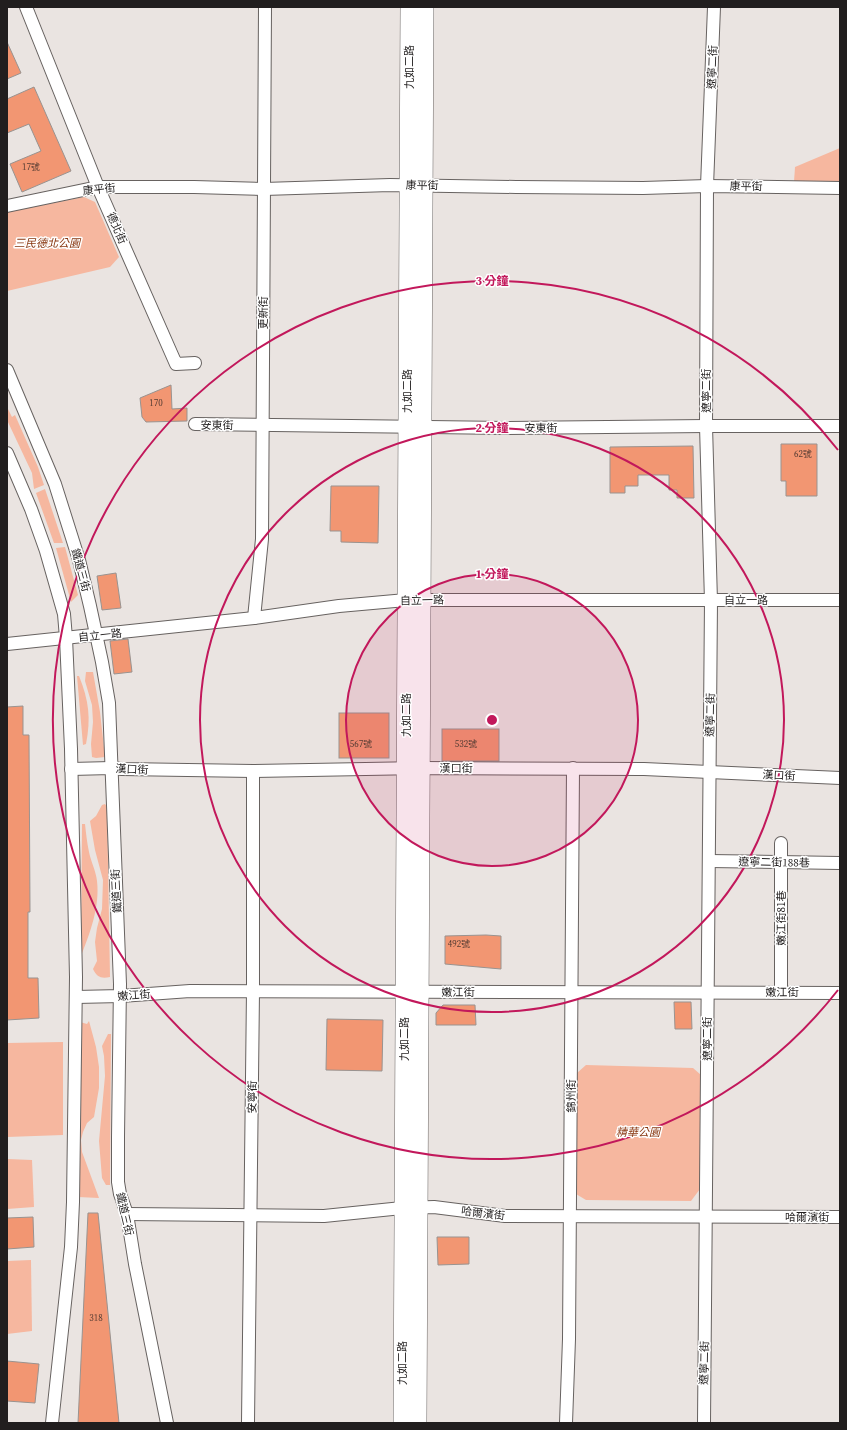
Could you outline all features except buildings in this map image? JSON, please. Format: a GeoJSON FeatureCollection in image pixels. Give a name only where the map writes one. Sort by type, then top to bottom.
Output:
{"type":"FeatureCollection","features":[{"type":"Feature","properties":{"kind":"street","name":"更新街"},"geometry":{"type":"LineString","coordinates":[[254,618],[262,539],[265,7]]}},
{"type":"Feature","properties":{"kind":"street","name":"九如二路"},"geometry":{"type":"LineString","coordinates":[[409,7],[416,185],[411,1208],[418,1423]]}},
{"type":"Feature","properties":{"kind":"street","name":"九如二路"},"geometry":{"type":"LineString","coordinates":[[416,185],[425,7]]}},
{"type":"Feature","properties":{"kind":"street","name":"遼寧二街"},"geometry":{"type":"LineString","coordinates":[[704,1423],[711,601],[706,426],[707,186],[714,7]]}},
{"type":"Feature","properties":{"kind":"street","name":"德北街"},"geometry":{"type":"LineString","coordinates":[[29,8],[98,187],[176,364],[195,363]]}},
{"type":"Feature","properties":{"kind":"street","name":"康平街"},"geometry":{"type":"LineString","coordinates":[[7,206],[98,187],[194,187],[264,190],[416,185],[571,188],[707,186],[840,188]]}},
{"type":"Feature","properties":{"kind":"street","name":"鐵道三街"},"geometry":{"type":"LineString","coordinates":[[7,370],[55,484],[79,560],[96,635],[109,703],[120,996],[118,1182],[120,1194],[127,1214],[135,1264],[167,1423]]}},
{"type":"Feature","properties":{"kind":"street","name":"安東街"},"geometry":{"type":"LineString","coordinates":[[195,424],[415,427],[840,426]]}},
{"type":"Feature","properties":{"kind":"street"},"geometry":{"type":"LineString","coordinates":[[7,452],[31,509],[46,550],[64,614],[66,638],[71,768],[76,997],[73,1202],[70,1248],[52,1423]]}},
{"type":"Feature","properties":{"kind":"street","name":"自立一路"},"geometry":{"type":"LineString","coordinates":[[7,644],[254,618],[339,606],[414,600],[840,600]]}},
{"type":"Feature","properties":{"kind":"street","name":"漢口街"},"geometry":{"type":"LineString","coordinates":[[71,768],[253,771],[414,768],[573,768],[644,769],[840,778]]}},
{"type":"Feature","properties":{"kind":"street","name":"錦州街"},"geometry":{"type":"LineString","coordinates":[[566,1423],[569,1339],[573,768]]}},
{"type":"Feature","properties":{"kind":"street","name":"安寧街"},"geometry":{"type":"LineString","coordinates":[[248,1423],[253,991],[253,771]]}},
{"type":"Feature","properties":{"kind":"street","name":"嫩江街81巷"},"geometry":{"type":"LineString","coordinates":[[781,843],[781,992]]}},
{"type":"Feature","properties":{"kind":"street","name":"遼寧二街188巷"},"geometry":{"type":"LineString","coordinates":[[709,861],[840,863]]}},
{"type":"Feature","properties":{"kind":"street","name":"嫩江街"},"geometry":{"type":"LineString","coordinates":[[76,997],[120,996],[190,991],[840,993]]}},
{"type":"Feature","properties":{"kind":"street","name":"哈爾濱街"},"geometry":{"type":"LineString","coordinates":[[127,1214],[324,1216],[434,1207],[505,1216],[840,1217]]}},
{"type":"Feature","properties":{"kind":"street","name":"九如二路"},"geometry":{"type":"LineString","coordinates":[[402,1423],[411,1208]]}},
{"type":"Feature","properties":{"kind":"green space"},"geometry":{"type":"Polygon","coordinates":[[[840,148],[840,184],[794,182],[795,167],[840,148]]]}},
{"type":"Feature","properties":{"kind":"green space","name":"三民德北公園"},"geometry":{"type":"Polygon","coordinates":[[[84,197],[95,202],[119,257],[110,267],[7,291],[7,212],[84,197]]]}},
{"type":"Feature","properties":{"kind":"green space"},"geometry":{"type":"Polygon","coordinates":[[[7,407],[12,417],[15,415],[38,467],[44,485],[34,489],[32,473],[7,420],[7,407]]]}},
{"type":"Feature","properties":{"kind":"green space"},"geometry":{"type":"Polygon","coordinates":[[[45,489],[63,543],[54,543],[36,493],[45,489]]]}},
{"type":"Feature","properties":{"kind":"green space"},"geometry":{"type":"Polygon","coordinates":[[[65,547],[78,595],[71,602],[56,548],[65,547]]]}},
{"type":"Feature","properties":{"kind":"green space"},"geometry":{"type":"Polygon","coordinates":[[[86,672],[93,672],[100,712],[105,757],[92,757],[92,705],[85,681],[86,672]]]}},
{"type":"Feature","properties":{"kind":"green space"},"geometry":{"type":"Polygon","coordinates":[[[77,676],[79,676],[85,694],[89,718],[86,744],[83,745],[77,676]]]}},
{"type":"Feature","properties":{"kind":"green space"},"geometry":{"type":"Polygon","coordinates":[[[105,804],[107,807],[110,977],[104,978],[98,976],[93,969],[97,961],[95,942],[102,909],[103,880],[95,850],[90,821],[96,816],[102,805],[105,804]]]}},
{"type":"Feature","properties":{"kind":"green space"},"geometry":{"type":"Polygon","coordinates":[[[82,824],[85,824],[87,842],[98,891],[94,920],[81,956],[82,824]]]}},
{"type":"Feature","properties":{"kind":"green space"},"geometry":{"type":"Polygon","coordinates":[[[89,1021],[96,1047],[99,1067],[99,1088],[94,1117],[87,1123],[81,1140],[82,1152],[99,1198],[78,1197],[80,1022],[87,1024],[89,1021]]]}},
{"type":"Feature","properties":{"kind":"green space"},"geometry":{"type":"Polygon","coordinates":[[[108,1034],[111,1034],[110,1185],[106,1185],[102,1178],[99,1141],[105,1076],[102,1046],[108,1034]]]}},
{"type":"Feature","properties":{"kind":"green space"},"geometry":{"type":"Polygon","coordinates":[[[63,1042],[63,1135],[7,1137],[7,1043],[63,1042]]]}},
{"type":"Feature","properties":{"kind":"green space","name":"精華公園"},"geometry":{"type":"Polygon","coordinates":[[[586,1065],[693,1068],[701,1075],[700,1189],[691,1201],[586,1200],[576,1194],[577,1073],[586,1065]]]}},
{"type":"Feature","properties":{"kind":"green space"},"geometry":{"type":"Polygon","coordinates":[[[7,1159],[32,1160],[34,1207],[7,1209],[7,1159]]]}},
{"type":"Feature","properties":{"kind":"green space"},"geometry":{"type":"Polygon","coordinates":[[[31,1260],[32,1331],[7,1334],[7,1261],[31,1260]]]}}]}
